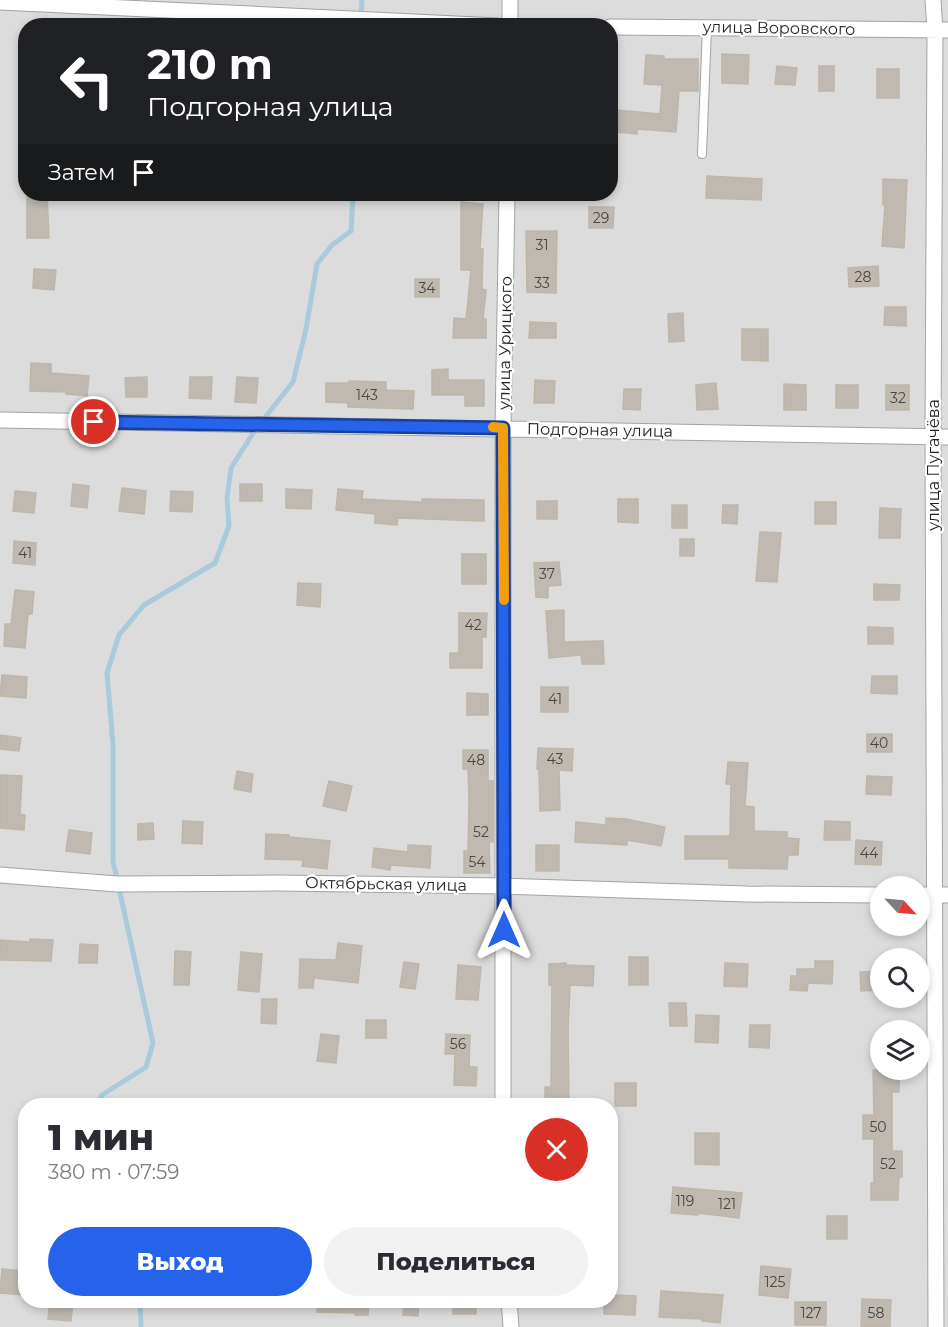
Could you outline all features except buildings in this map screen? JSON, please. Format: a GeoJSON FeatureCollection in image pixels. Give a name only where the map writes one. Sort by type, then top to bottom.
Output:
{"type":"FeatureCollection","features":[{"type":"Feature","properties":{"kind":"street"},"geometry":{"type":"LineString","coordinates":[[510,0],[510,18]]}},
{"type":"Feature","properties":{"kind":"street","name":"улица Пугачёва"},"geometry":{"type":"LineString","coordinates":[[933,0],[941,30],[942,895],[936,1327]]}},
{"type":"Feature","properties":{"kind":"street"},"geometry":{"type":"LineString","coordinates":[[0,2],[331,18]]}},
{"type":"Feature","properties":{"kind":"street","name":"улица Воровского"},"geometry":{"type":"LineString","coordinates":[[618,27],[941,30]]}},
{"type":"Feature","properties":{"kind":"street","name":"улица Урицкого"},"geometry":{"type":"LineString","coordinates":[[503,1098],[503,428],[507,201]]}},
{"type":"Feature","properties":{"kind":"street","name":"Подгорная улица"},"geometry":{"type":"LineString","coordinates":[[0,420],[940,437]]}},
{"type":"Feature","properties":{"kind":"street","name":"Октябрьская улица"},"geometry":{"type":"LineString","coordinates":[[0,875],[117,884],[276,883],[504,886],[747,894],[870,895]]}},
{"type":"Feature","properties":{"kind":"street"},"geometry":{"type":"LineString","coordinates":[[510,1308],[511,1327]]}},
{"type":"Feature","properties":{"kind":"lane"},"geometry":{"type":"LineString","coordinates":[[702,154],[707,28]]}},
{"type":"Feature","properties":{"kind":"shaded area"},"geometry":{"type":"Polygon","coordinates":[[[0,0],[948,0],[948,1327],[0,1327],[0,0]]]}},
{"type":"Feature","properties":{"kind":"waterway"},"geometry":{"type":"LineString","coordinates":[[361,18],[362,0]]}},
{"type":"Feature","properties":{"kind":"waterway"},"geometry":{"type":"LineString","coordinates":[[263,420],[293,382],[306,329],[317,264],[332,245],[351,231],[353,201]]}},
{"type":"Feature","properties":{"kind":"waterway"},"geometry":{"type":"LineString","coordinates":[[100,1098],[146,1067],[153,1043],[113,861],[113,745],[107,673],[119,635],[144,605],[215,563],[229,526],[227,498],[231,468],[257,427]]}},
{"type":"Feature","properties":{"kind":"waterway"},"geometry":{"type":"LineString","coordinates":[[140,1308],[141,1327]]}},
{"type":"Feature","properties":{"kind":"slow traffic"},"geometry":{"type":"LineString","coordinates":[[493,427],[503,428],[504,600]]}},
{"type":"Feature","properties":{"kind":"route"},"geometry":{"type":"LineString","coordinates":[[94,422],[503,428],[504,930]]}}]}
